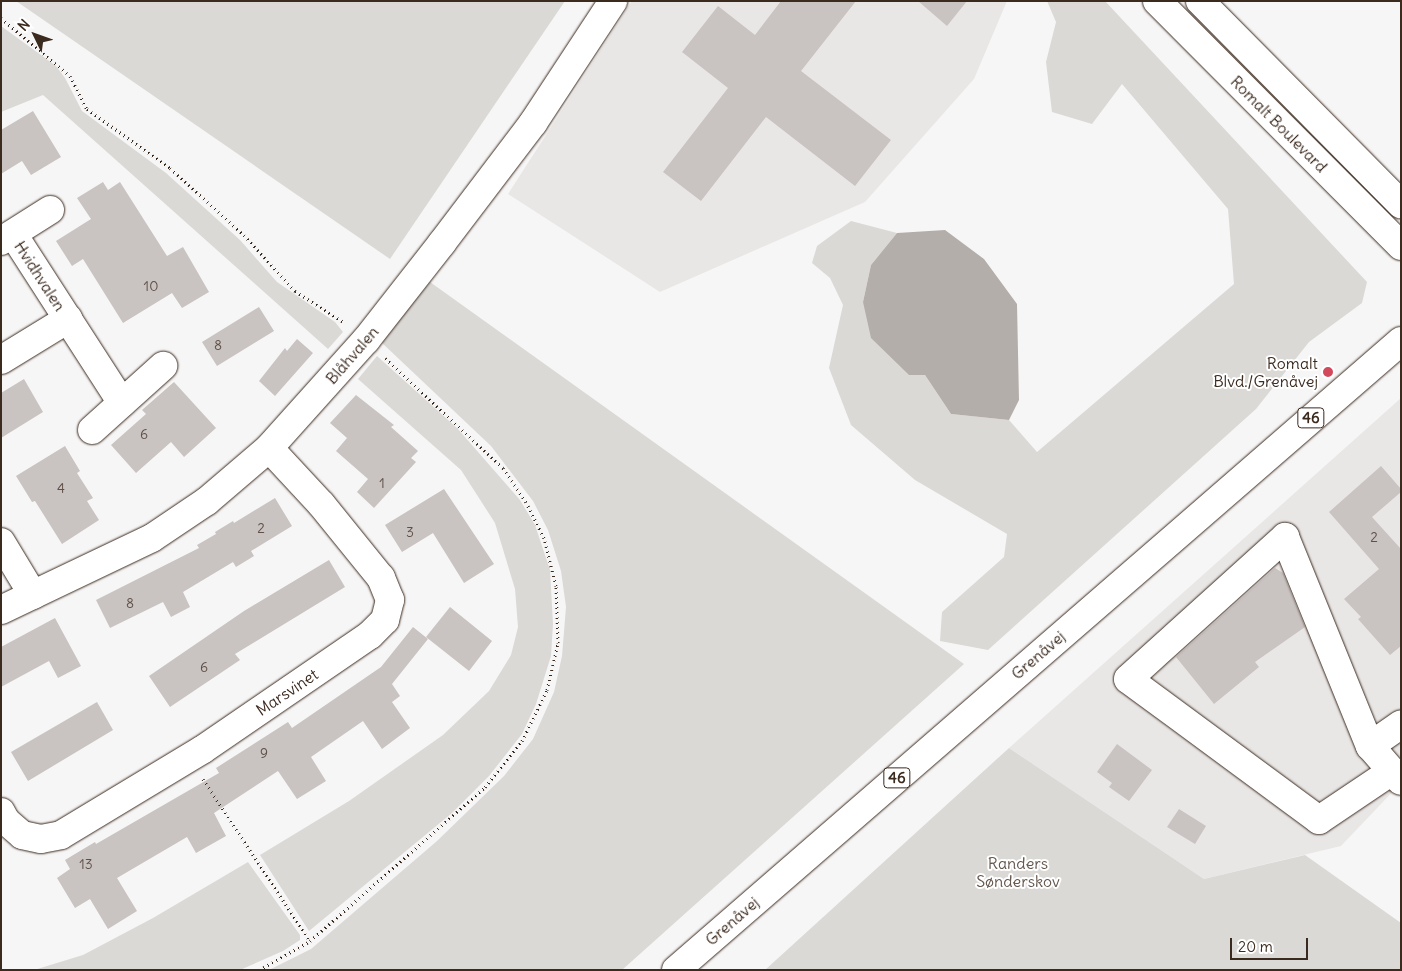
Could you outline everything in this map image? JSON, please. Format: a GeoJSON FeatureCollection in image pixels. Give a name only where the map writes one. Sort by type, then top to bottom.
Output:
{"type":"FeatureCollection","features":[{"type":"Feature","properties":{"kind":"street","name":"Blåhvalen"},"geometry":{"type":"LineString","coordinates":[[1,610],[152,538],[207,501],[269,448],[366,340],[533,123],[612,1]]}},
{"type":"Feature","properties":{"kind":"street","name":"Romalt Boulevard"},"geometry":{"type":"LineString","coordinates":[[1157,1],[1401,246]]}},
{"type":"Feature","properties":{"kind":"street","name":"Romalt Boulevard"},"geometry":{"type":"LineString","coordinates":[[1200,1],[1401,204]]}},
{"type":"Feature","properties":{"kind":"street","name":"Hvidhvalen"},"geometry":{"type":"LineString","coordinates":[[50,210],[7,237],[68,319],[122,404]]}},
{"type":"Feature","properties":{"kind":"street","name":"Hvidhvalen"},"geometry":{"type":"LineString","coordinates":[[1,360],[68,319]]}},
{"type":"Feature","properties":{"kind":"street","name":"Grenåvej"},"geometry":{"type":"LineString","coordinates":[[676,970],[1401,341]]}},
{"type":"Feature","properties":{"kind":"street"},"geometry":{"type":"LineString","coordinates":[[92,430],[163,366]]}},
{"type":"Feature","properties":{"kind":"street","name":"Marsvinet"},"geometry":{"type":"LineString","coordinates":[[1,812],[6,821],[22,835],[41,839],[61,835],[188,758],[370,635],[385,620],[390,600],[381,578],[321,504],[269,448]]}},
{"type":"Feature","properties":{"kind":"street"},"geometry":{"type":"LineString","coordinates":[[1285,537],[1370,746],[1396,776],[1319,820],[1128,679],[1285,537]]}},
{"type":"Feature","properties":{"kind":"street"},"geometry":{"type":"LineString","coordinates":[[1,542],[33,595]]}},
{"type":"Feature","properties":{"kind":"street"},"geometry":{"type":"LineString","coordinates":[[1370,746],[1401,724]]}},
{"type":"Feature","properties":{"kind":"path"},"geometry":{"type":"LineString","coordinates":[[1,18],[70,76],[87,109],[170,168],[244,235],[296,291],[336,315],[366,340],[502,468],[526,502],[544,538],[556,586],[558,643],[547,690],[522,741],[486,787],[310,942],[259,970]]}},
{"type":"Feature","properties":{"kind":"path"},"geometry":{"type":"LineString","coordinates":[[188,758],[310,942]]}},
{"type":"Feature","properties":{"kind":"shaded area"},"geometry":{"type":"Polygon","coordinates":[[[632,1],[1007,1],[974,79],[865,202],[660,292],[508,194],[632,1]]]}},
{"type":"Feature","properties":{"kind":"shaded area"},"geometry":{"type":"Polygon","coordinates":[[[945,230],[984,259],[1017,304],[1019,400],[1009,420],[951,414],[925,375],[909,375],[871,338],[863,302],[871,265],[897,233],[945,230]]]}},
{"type":"Feature","properties":{"kind":"shaded area"},"geometry":{"type":"Polygon","coordinates":[[[1401,398],[1401,783],[1341,846],[1204,879],[1009,748],[1401,398]]]}},
{"type":"Feature","properties":{"kind":"green space"},"geometry":{"type":"Polygon","coordinates":[[[16,1],[565,1],[390,259],[16,1]]]}},
{"type":"Feature","properties":{"kind":"green space"},"geometry":{"type":"Polygon","coordinates":[[[1047,1],[1105,1],[1367,282],[1362,303],[1309,342],[1256,409],[988,650],[940,641],[942,612],[1004,557],[1007,534],[915,480],[851,425],[829,368],[843,305],[830,278],[812,263],[817,246],[851,221],[897,233],[871,265],[863,302],[925,375],[951,414],[1009,420],[1037,452],[1234,284],[1228,209],[1122,84],[1092,124],[1052,112],[1046,62],[1056,22],[1047,1]]]}},
{"type":"Feature","properties":{"kind":"green space"},"geometry":{"type":"Polygon","coordinates":[[[1,26],[56,66],[65,78],[82,111],[166,173],[240,240],[277,282],[335,322],[343,332],[328,349],[43,95],[1,112],[1,26]]]}},
{"type":"Feature","properties":{"kind":"green space"},"geometry":{"type":"Polygon","coordinates":[[[430,282],[964,664],[622,970],[269,970],[311,949],[437,841],[504,776],[533,739],[554,692],[562,656],[566,607],[561,571],[548,530],[533,501],[491,446],[381,342],[430,282]]]}},
{"type":"Feature","properties":{"kind":"green space"},"geometry":{"type":"Polygon","coordinates":[[[377,356],[457,428],[520,500],[535,525],[550,570],[553,624],[551,656],[536,704],[522,734],[489,776],[452,813],[309,931],[260,855],[349,801],[443,735],[489,691],[511,655],[518,627],[515,589],[495,523],[461,470],[358,379],[377,356]]]}},
{"type":"Feature","properties":{"kind":"green space","name":"Randers Sønderskov"},"geometry":{"type":"Polygon","coordinates":[[[1009,748],[1204,879],[1305,855],[1401,923],[1401,970],[765,970],[1009,748]]]}},
{"type":"Feature","properties":{"kind":"green space"},"geometry":{"type":"Polygon","coordinates":[[[248,862],[300,935],[300,940],[283,951],[240,970],[34,970],[83,955],[153,918],[248,862]]]}},
{"type":"Feature","properties":{"kind":"building"},"geometry":{"type":"Polygon","coordinates":[[[781,1],[856,1],[801,71],[891,140],[855,186],[766,117],[701,201],[663,172],[728,88],[682,52],[718,6],[755,35],[781,1]]]}},
{"type":"Feature","properties":{"kind":"building"},"geometry":{"type":"Polygon","coordinates":[[[918,1],[967,1],[947,26],[918,1]]]}},
{"type":"Feature","properties":{"kind":"building"},"geometry":{"type":"Polygon","coordinates":[[[33,111],[61,157],[31,175],[22,161],[1,174],[1,130],[33,111]]]}},
{"type":"Feature","properties":{"kind":"building"},"geometry":{"type":"Polygon","coordinates":[[[103,182],[108,190],[120,182],[167,256],[183,247],[209,292],[182,308],[172,293],[123,323],[83,259],[72,266],[56,241],[91,219],[77,198],[103,182]]]}},
{"type":"Feature","properties":{"kind":"building"},"geometry":{"type":"Polygon","coordinates":[[[259,307],[274,331],[217,366],[202,342],[259,307]]]}},
{"type":"Feature","properties":{"kind":"building"},"geometry":{"type":"Polygon","coordinates":[[[297,339],[313,353],[275,396],[259,381],[285,348],[287,351],[297,339]]]}},
{"type":"Feature","properties":{"kind":"building"},"geometry":{"type":"Polygon","coordinates":[[[24,379],[43,412],[1,438],[1,393],[24,379]]]}},
{"type":"Feature","properties":{"kind":"building"},"geometry":{"type":"Polygon","coordinates":[[[174,382],[216,428],[184,457],[171,442],[136,473],[111,445],[146,414],[142,410],[174,382]]]}},
{"type":"Feature","properties":{"kind":"building"},"geometry":{"type":"Polygon","coordinates":[[[356,395],[394,425],[391,427],[418,451],[411,458],[416,462],[374,508],[357,492],[368,479],[336,451],[347,438],[330,423],[356,395]]]}},
{"type":"Feature","properties":{"kind":"building"},"geometry":{"type":"Polygon","coordinates":[[[65,446],[80,471],[77,473],[93,498],[87,501],[99,520],[62,544],[35,501],[32,502],[16,476],[65,446]]]}},
{"type":"Feature","properties":{"kind":"building"},"geometry":{"type":"Polygon","coordinates":[[[1381,466],[1401,489],[1401,492],[1372,517],[1401,549],[1401,646],[1390,655],[1358,619],[1361,617],[1344,599],[1379,569],[1329,512],[1381,466]]]}},
{"type":"Feature","properties":{"kind":"building"},"geometry":{"type":"Polygon","coordinates":[[[444,489],[494,564],[464,583],[433,533],[402,552],[385,525],[444,489]]]}},
{"type":"Feature","properties":{"kind":"building"},"geometry":{"type":"Polygon","coordinates":[[[275,498],[292,526],[251,551],[254,556],[236,567],[233,562],[183,592],[190,607],[171,617],[163,602],[110,628],[96,600],[199,548],[197,545],[216,534],[215,532],[233,521],[234,523],[275,498]]]}},
{"type":"Feature","properties":{"kind":"building"},"geometry":{"type":"Polygon","coordinates":[[[329,560],[345,587],[235,654],[240,660],[170,707],[149,676],[244,611],[329,560]]]}},
{"type":"Feature","properties":{"kind":"building"},"geometry":{"type":"Polygon","coordinates":[[[1275,568],[1283,573],[1305,627],[1255,662],[1259,667],[1214,704],[1176,657],[1275,568]]]}},
{"type":"Feature","properties":{"kind":"building"},"geometry":{"type":"Polygon","coordinates":[[[450,607],[492,641],[469,671],[426,637],[450,607]]]}},
{"type":"Feature","properties":{"kind":"building"},"geometry":{"type":"Polygon","coordinates":[[[55,618],[81,666],[58,678],[49,661],[1,687],[1,647],[55,618]]]}},
{"type":"Feature","properties":{"kind":"building"},"geometry":{"type":"Polygon","coordinates":[[[413,627],[428,639],[392,684],[400,696],[392,702],[410,728],[382,749],[363,721],[311,757],[326,781],[297,799],[278,771],[214,813],[226,836],[196,853],[187,837],[117,878],[137,911],[108,929],[90,899],[75,908],[57,878],[70,869],[65,860],[219,773],[216,768],[288,722],[292,728],[381,667],[413,627]]]}},
{"type":"Feature","properties":{"kind":"building"},"geometry":{"type":"Polygon","coordinates":[[[97,702],[113,730],[28,781],[11,752],[97,702]]]}},
{"type":"Feature","properties":{"kind":"building"},"geometry":{"type":"Polygon","coordinates":[[[1117,744],[1152,770],[1129,801],[1109,787],[1112,783],[1097,772],[1117,744]]]}},
{"type":"Feature","properties":{"kind":"building"},"geometry":{"type":"Polygon","coordinates":[[[1179,809],[1206,826],[1195,844],[1167,827],[1179,809]]]}},
{"type":"Feature","properties":{"kind":"place","name":"Romalt Blvd./Grenåvej"},"geometry":{"type":"Point","coordinates":[1328,372]}}]}
